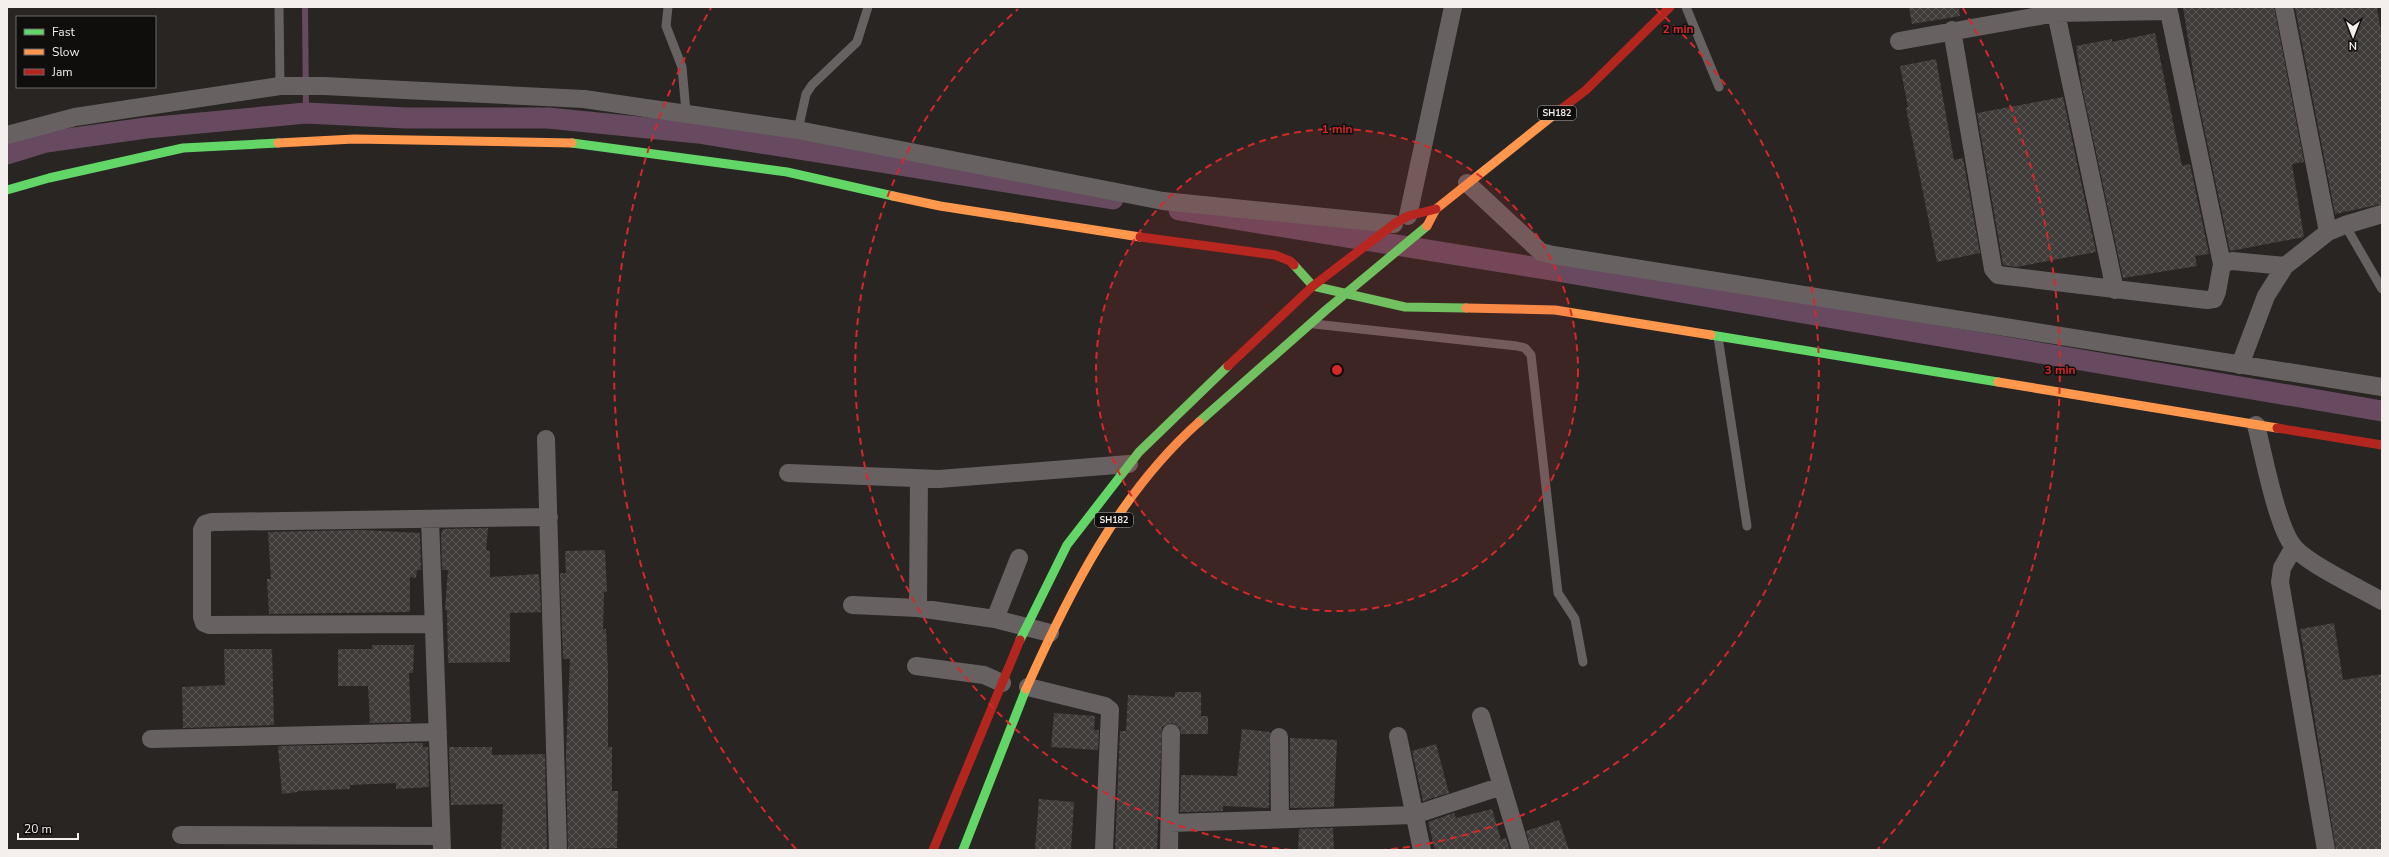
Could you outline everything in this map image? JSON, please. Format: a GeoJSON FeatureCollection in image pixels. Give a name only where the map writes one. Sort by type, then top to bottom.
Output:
{"type":"FeatureCollection","features":[{"type":"Feature","properties":{"kind":"street"},"geometry":{"type":"LineString","coordinates":[[7,135],[75,117],[284,86],[324,86],[584,99],[686,112],[798,130],[1163,201],[1401,220],[1453,7]]}},
{"type":"Feature","properties":{"kind":"street","name":"SH182"},"geometry":{"type":"LineString","coordinates":[[933,850],[1026,627],[1067,544],[1307,324],[1426,227],[1436,209],[1467,182],[1586,90],[1670,7]]}},
{"type":"Feature","properties":{"kind":"street"},"geometry":{"type":"LineString","coordinates":[[2284,7],[2328,232]]}},
{"type":"Feature","properties":{"kind":"street"},"geometry":{"type":"LineString","coordinates":[[1899,41],[1952,30],[2056,13],[2168,9],[2222,264],[2218,292],[2214,299],[2207,300],[2115,290],[1998,275],[1993,269],[1952,30]]}},
{"type":"Feature","properties":{"kind":"street"},"geometry":{"type":"LineString","coordinates":[[2056,13],[2115,290]]}},
{"type":"Feature","properties":{"kind":"street"},"geometry":{"type":"LineString","coordinates":[[7,190],[49,178],[183,148],[354,138],[578,142],[787,172],[948,208],[1177,243],[1275,255],[1290,261],[1314,286],[1422,309],[1555,310],[2382,445]]}},
{"type":"Feature","properties":{"kind":"street"},"geometry":{"type":"LineString","coordinates":[[1467,182],[1541,252],[1553,255],[2382,387]]}},
{"type":"Feature","properties":{"kind":"street","name":"SH182"},"geometry":{"type":"LineString","coordinates":[[963,850],[1006,733],[1028,687],[1050,633],[1111,524],[1117,497],[1128,464],[1281,315],[1314,286],[1401,220],[1436,209]]}},
{"type":"Feature","properties":{"kind":"street"},"geometry":{"type":"LineString","coordinates":[[2240,365],[2266,296],[2285,266],[2328,232],[2345,225],[2382,214]]}},
{"type":"Feature","properties":{"kind":"street"},"geometry":{"type":"LineString","coordinates":[[2222,264],[2232,261],[2285,266]]}},
{"type":"Feature","properties":{"kind":"street"},"geometry":{"type":"LineString","coordinates":[[2256,425],[2285,531],[2294,547],[2309,558],[2382,601]]}},
{"type":"Feature","properties":{"kind":"street"},"geometry":{"type":"LineString","coordinates":[[546,439],[558,850]]}},
{"type":"Feature","properties":{"kind":"street"},"geometry":{"type":"LineString","coordinates":[[788,473],[919,479],[962,478],[1128,464]]}},
{"type":"Feature","properties":{"kind":"street"},"geometry":{"type":"LineString","coordinates":[[918,608],[919,479]]}},
{"type":"Feature","properties":{"kind":"street"},"geometry":{"type":"LineString","coordinates":[[434,624],[208,625],[204,623],[202,617],[202,530],[205,524],[220,522],[549,517]]}},
{"type":"Feature","properties":{"kind":"street"},"geometry":{"type":"LineString","coordinates":[[181,835],[441,843],[430,519]]}},
{"type":"Feature","properties":{"kind":"street"},"geometry":{"type":"LineString","coordinates":[[2294,547],[2282,568],[2280,582],[2326,850]]}},
{"type":"Feature","properties":{"kind":"street"},"geometry":{"type":"LineString","coordinates":[[995,619],[1019,558]]}},
{"type":"Feature","properties":{"kind":"street"},"geometry":{"type":"LineString","coordinates":[[852,605],[918,608],[995,619],[1050,633]]}},
{"type":"Feature","properties":{"kind":"street"},"geometry":{"type":"LineString","coordinates":[[916,666],[984,675],[1002,683]]}},
{"type":"Feature","properties":{"kind":"street"},"geometry":{"type":"LineString","coordinates":[[1028,687],[1105,706],[1110,710],[1104,850]]}},
{"type":"Feature","properties":{"kind":"street"},"geometry":{"type":"LineString","coordinates":[[1481,716],[1521,850]]}},
{"type":"Feature","properties":{"kind":"street"},"geometry":{"type":"LineString","coordinates":[[151,739],[438,732]]}},
{"type":"Feature","properties":{"kind":"street"},"geometry":{"type":"LineString","coordinates":[[1169,850],[1171,733]]}},
{"type":"Feature","properties":{"kind":"street"},"geometry":{"type":"LineString","coordinates":[[1398,736],[1422,850]]}},
{"type":"Feature","properties":{"kind":"street"},"geometry":{"type":"LineString","coordinates":[[1279,737],[1280,819]]}},
{"type":"Feature","properties":{"kind":"street"},"geometry":{"type":"LineString","coordinates":[[1170,823],[1414,815],[1502,786]]}},
{"type":"Feature","properties":{"kind":"lane"},"geometry":{"type":"LineString","coordinates":[[279,7],[284,86]]}},
{"type":"Feature","properties":{"kind":"lane"},"geometry":{"type":"LineString","coordinates":[[668,7],[666,26],[682,67],[686,112]]}},
{"type":"Feature","properties":{"kind":"lane"},"geometry":{"type":"LineString","coordinates":[[798,130],[806,94],[812,85],[854,46],[868,7]]}},
{"type":"Feature","properties":{"kind":"lane"},"geometry":{"type":"LineString","coordinates":[[1686,7],[1719,88]]}},
{"type":"Feature","properties":{"kind":"lane"},"geometry":{"type":"LineString","coordinates":[[2345,225],[2382,289]]}},
{"type":"Feature","properties":{"kind":"lane"},"geometry":{"type":"LineString","coordinates":[[1307,324],[1525,348],[1531,355],[1558,593],[1575,619],[1583,662]]}},
{"type":"Feature","properties":{"kind":"lane"},"geometry":{"type":"LineString","coordinates":[[1718,337],[1747,526]]}},
{"type":"Feature","properties":{"kind":"building"},"geometry":{"type":"Polygon","coordinates":[[[1909,7],[1959,7],[1960,16],[1912,24],[1909,7]]]}},
{"type":"Feature","properties":{"kind":"building"},"geometry":{"type":"Polygon","coordinates":[[[2183,7],[2274,7],[2304,162],[2292,164],[2304,237],[2230,251],[2196,90],[2183,7]]]}},
{"type":"Feature","properties":{"kind":"building"},"geometry":{"type":"Polygon","coordinates":[[[2295,7],[2377,7],[2382,38],[2382,204],[2335,214],[2295,7]]]}},
{"type":"Feature","properties":{"kind":"building"},"geometry":{"type":"Polygon","coordinates":[[[2155,33],[2182,166],[2190,164],[2209,254],[2195,256],[2197,266],[2123,278],[2082,87],[2076,46],[2112,39],[2112,42],[2155,33]]]}},
{"type":"Feature","properties":{"kind":"building"},"geometry":{"type":"Polygon","coordinates":[[[1936,59],[1954,160],[1963,158],[1980,253],[1937,262],[1906,108],[1908,107],[1900,66],[1936,59]]]}},
{"type":"Feature","properties":{"kind":"building"},"geometry":{"type":"Polygon","coordinates":[[[2063,97],[2096,252],[2016,267],[2003,265],[1977,113],[2063,97]]]}},
{"type":"Feature","properties":{"kind":"building"},"geometry":{"type":"Polygon","coordinates":[[[488,528],[486,550],[490,551],[490,577],[539,574],[541,612],[510,613],[510,662],[448,663],[447,610],[445,610],[448,570],[442,570],[441,534],[443,529],[488,528]]]}},
{"type":"Feature","properties":{"kind":"building"},"geometry":{"type":"Polygon","coordinates":[[[361,530],[420,533],[421,570],[417,570],[416,578],[410,577],[410,612],[269,614],[267,579],[271,579],[268,532],[361,530]]]}},
{"type":"Feature","properties":{"kind":"building"},"geometry":{"type":"Polygon","coordinates":[[[605,550],[607,592],[604,592],[603,629],[606,629],[608,670],[608,747],[612,747],[612,791],[618,791],[617,848],[568,849],[566,754],[570,659],[563,659],[560,573],[566,573],[565,551],[605,550]]]}},
{"type":"Feature","properties":{"kind":"building"},"geometry":{"type":"Polygon","coordinates":[[[2334,623],[2343,680],[2382,674],[2382,850],[2336,850],[2300,629],[2334,623]]]}},
{"type":"Feature","properties":{"kind":"building"},"geometry":{"type":"Polygon","coordinates":[[[372,645],[414,645],[413,673],[409,673],[411,722],[370,723],[368,686],[338,686],[338,649],[372,649],[372,645]]]}},
{"type":"Feature","properties":{"kind":"building"},"geometry":{"type":"Polygon","coordinates":[[[224,649],[272,649],[274,725],[183,728],[182,687],[225,685],[224,649]]]}},
{"type":"Feature","properties":{"kind":"building"},"geometry":{"type":"Polygon","coordinates":[[[1175,692],[1201,692],[1201,716],[1208,716],[1208,734],[1181,734],[1180,728],[1172,723],[1162,727],[1157,850],[1115,850],[1120,731],[1126,731],[1128,695],[1175,697],[1175,692]]]}},
{"type":"Feature","properties":{"kind":"building"},"geometry":{"type":"Polygon","coordinates":[[[1054,713],[1095,716],[1094,730],[1099,730],[1098,750],[1051,747],[1054,713]]]}},
{"type":"Feature","properties":{"kind":"building"},"geometry":{"type":"Polygon","coordinates":[[[1242,729],[1270,732],[1269,808],[1223,806],[1223,811],[1180,812],[1181,775],[1237,776],[1242,729]]]}},
{"type":"Feature","properties":{"kind":"building"},"geometry":{"type":"Polygon","coordinates":[[[1290,738],[1337,740],[1334,807],[1290,808],[1290,738]]]}},
{"type":"Feature","properties":{"kind":"building"},"geometry":{"type":"Polygon","coordinates":[[[423,743],[423,747],[428,747],[429,787],[396,789],[396,783],[350,785],[350,789],[298,791],[282,794],[278,746],[423,743]]]}},
{"type":"Feature","properties":{"kind":"building"},"geometry":{"type":"Polygon","coordinates":[[[1436,744],[1449,793],[1423,801],[1412,751],[1436,744]]]}},
{"type":"Feature","properties":{"kind":"building"},"geometry":{"type":"Polygon","coordinates":[[[449,747],[492,747],[492,755],[545,754],[547,849],[501,849],[503,804],[451,805],[449,747]]]}},
{"type":"Feature","properties":{"kind":"building"},"geometry":{"type":"Polygon","coordinates":[[[1039,799],[1074,802],[1071,850],[1035,849],[1039,799]]]}},
{"type":"Feature","properties":{"kind":"building"},"geometry":{"type":"Polygon","coordinates":[[[1492,809],[1501,840],[1506,838],[1510,850],[1435,850],[1428,822],[1454,813],[1456,818],[1492,809]]]}},
{"type":"Feature","properties":{"kind":"building"},"geometry":{"type":"Polygon","coordinates":[[[1559,820],[1569,850],[1531,850],[1526,831],[1559,820]]]}},
{"type":"Feature","properties":{"kind":"building"},"geometry":{"type":"Polygon","coordinates":[[[1333,828],[1334,850],[1298,850],[1299,829],[1333,828]]]}},
{"type":"Feature","properties":{"kind":"waterway"},"geometry":{"type":"LineString","coordinates":[[305,7],[306,113]]}},
{"type":"Feature","properties":{"kind":"waterway"},"geometry":{"type":"LineString","coordinates":[[7,154],[46,142],[146,128],[306,113],[406,118],[548,118],[698,133],[1113,199]]}},
{"type":"Feature","properties":{"kind":"waterway"},"geometry":{"type":"LineString","coordinates":[[1179,210],[1545,269],[2382,411]]}},
{"type":"Feature","properties":{"kind":"traffic: fast"},"geometry":{"type":"LineString","coordinates":[[7,190],[49,178],[183,148],[278,143]]}},
{"type":"Feature","properties":{"kind":"traffic: fast"},"geometry":{"type":"LineString","coordinates":[[572,143],[787,172],[893,196]]}},
{"type":"Feature","properties":{"kind":"traffic: fast"},"geometry":{"type":"LineString","coordinates":[[1199,422],[1326,310],[1427,226]]}},
{"type":"Feature","properties":{"kind":"traffic: fast"},"geometry":{"type":"LineString","coordinates":[[1294,265],[1313,286],[1405,307],[1466,308]]}},
{"type":"Feature","properties":{"kind":"traffic: fast"},"geometry":{"type":"LineString","coordinates":[[1711,335],[1998,382]]}},
{"type":"Feature","properties":{"kind":"traffic: fast"},"geometry":{"type":"LineString","coordinates":[[1020,640],[1067,545],[1139,452],[1228,366]]}},
{"type":"Feature","properties":{"kind":"traffic: fast"},"geometry":{"type":"LineString","coordinates":[[963,850],[1026,689]]}},
{"type":"Feature","properties":{"kind":"traffic: slow"},"geometry":{"type":"LineString","coordinates":[[1427,226],[1436,209],[1560,110]]}},
{"type":"Feature","properties":{"kind":"traffic: slow"},"geometry":{"type":"LineString","coordinates":[[278,143],[354,139],[572,143]]}},
{"type":"Feature","properties":{"kind":"traffic: slow"},"geometry":{"type":"LineString","coordinates":[[893,196],[940,206],[1140,237]]}},
{"type":"Feature","properties":{"kind":"traffic: slow"},"geometry":{"type":"LineString","coordinates":[[1466,308],[1555,310],[1711,335]]}},
{"type":"Feature","properties":{"kind":"traffic: slow"},"geometry":{"type":"LineString","coordinates":[[1998,382],[2277,428]]}},
{"type":"Feature","properties":{"kind":"traffic: slow"},"geometry":{"type":"LineString","coordinates":[[1026,689],[1042,653],[1079,581],[1120,512],[1144,480],[1170,450],[1199,422]]}},
{"type":"Feature","properties":{"kind":"traffic: jam"},"geometry":{"type":"LineString","coordinates":[[1560,110],[1586,90],[1670,7]]}},
{"type":"Feature","properties":{"kind":"traffic: jam"},"geometry":{"type":"LineString","coordinates":[[1228,366],[1313,286],[1394,224],[1408,216],[1436,209]]}},
{"type":"Feature","properties":{"kind":"traffic: jam"},"geometry":{"type":"LineString","coordinates":[[1140,237],[1275,255],[1290,261],[1294,265]]}},
{"type":"Feature","properties":{"kind":"traffic: jam"},"geometry":{"type":"LineString","coordinates":[[2277,428],[2382,445]]}},
{"type":"Feature","properties":{"kind":"traffic: jam"},"geometry":{"type":"LineString","coordinates":[[933,850],[1020,640]]}}]}
